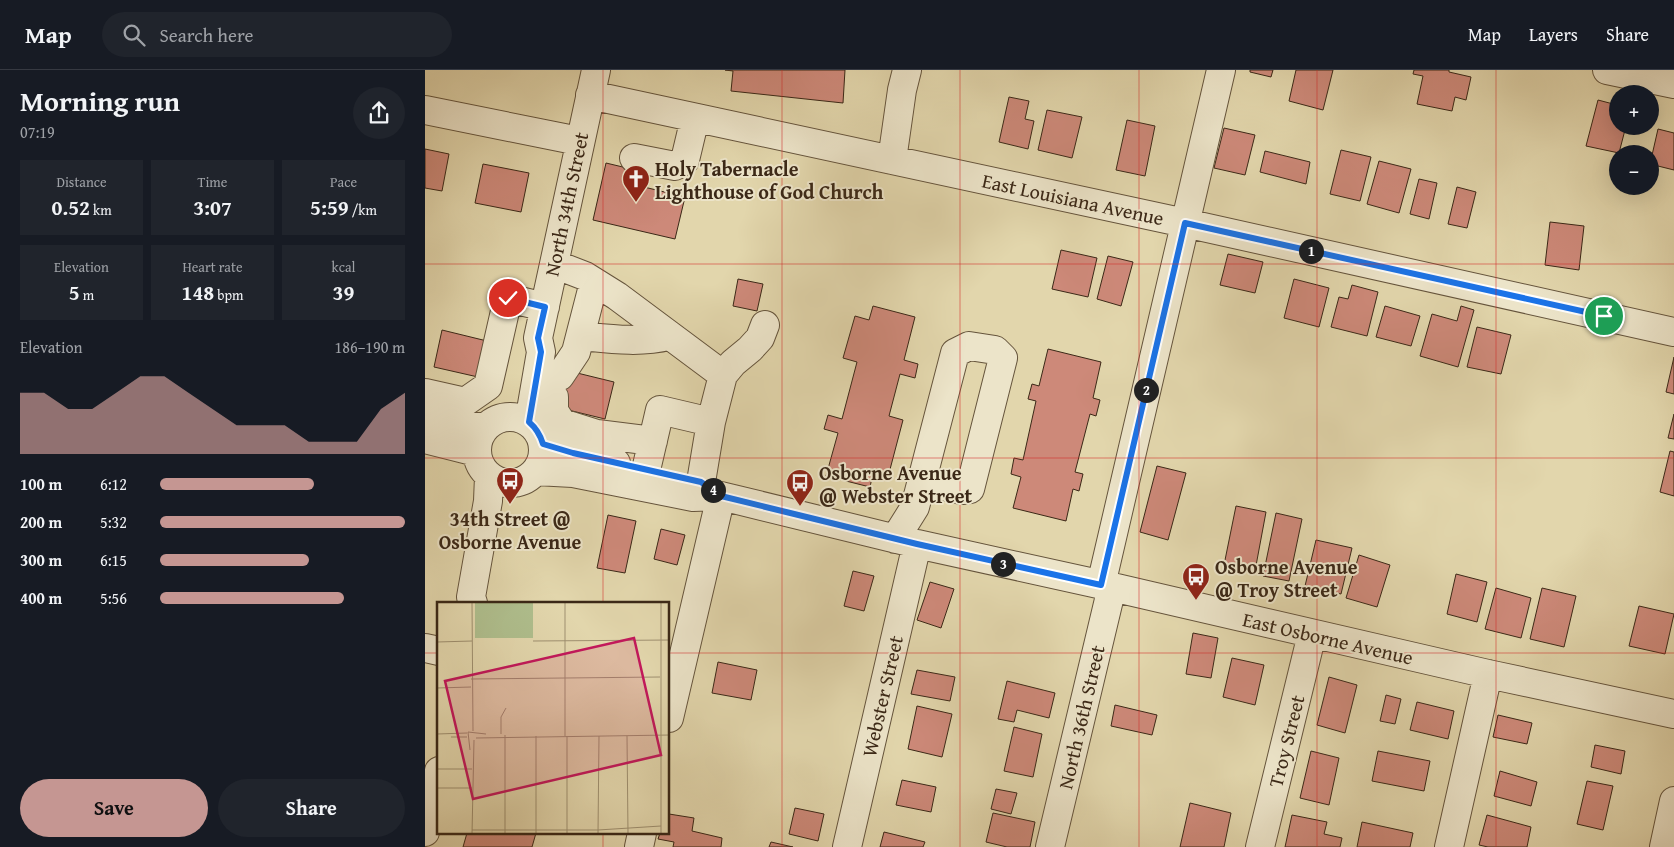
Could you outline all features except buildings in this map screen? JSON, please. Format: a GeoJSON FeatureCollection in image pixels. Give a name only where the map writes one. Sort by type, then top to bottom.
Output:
{"type":"FeatureCollection","features":[{"type":"Feature","properties":{"kind":"street"},"geometry":{"type":"LineString","coordinates":[[892,160],[902,90],[907,70]]}},
{"type":"Feature","properties":{"kind":"street","name":"North 36th Street"},"geometry":{"type":"LineString","coordinates":[[1050,847],[1185,223],[1221,70]]}},
{"type":"Feature","properties":{"kind":"street"},"geometry":{"type":"LineString","coordinates":[[1607,70],[1674,84]]}},
{"type":"Feature","properties":{"kind":"street","name":"East Louisiana Avenue"},"geometry":{"type":"LineString","coordinates":[[593,82],[695,118],[1185,223],[1674,332]]}},
{"type":"Feature","properties":{"kind":"street","name":"North 34th Street"},"geometry":{"type":"LineString","coordinates":[[536,433],[541,352],[538,338],[593,82]]}},
{"type":"Feature","properties":{"kind":"street"},"geometry":{"type":"LineString","coordinates":[[425,110],[579,141]]}},
{"type":"Feature","properties":{"kind":"street"},"geometry":{"type":"LineString","coordinates":[[634,158],[675,166],[685,160],[695,118]]}},
{"type":"Feature","properties":{"kind":"street"},"geometry":{"type":"LineString","coordinates":[[554,264],[585,276],[617,296],[723,376]]}},
{"type":"Feature","properties":{"kind":"street"},"geometry":{"type":"LineString","coordinates":[[594,282],[576,352],[557,386],[554,411],[562,423],[597,434],[653,442]]}},
{"type":"Feature","properties":{"kind":"street"},"geometry":{"type":"LineString","coordinates":[[425,393],[465,402],[488,386],[508,298],[545,307]]}},
{"type":"Feature","properties":{"kind":"street"},"geometry":{"type":"LineString","coordinates":[[670,713],[711,489],[711,422],[723,376],[733,363],[760,338],[765,325]]}},
{"type":"Feature","properties":{"kind":"street"},"geometry":{"type":"LineString","coordinates":[[581,336],[622,340],[652,340],[669,336]]}},
{"type":"Feature","properties":{"kind":"street","name":"North 34th Street"},"geometry":{"type":"LineString","coordinates":[[473,602],[471,597],[488,501],[488,443],[509,407],[527,350],[538,338]]}},
{"type":"Feature","properties":{"kind":"street","name":"Webster Street"},"geometry":{"type":"LineString","coordinates":[[847,847],[906,542],[955,352],[969,346],[995,350],[1003,358],[970,489],[962,490],[922,482]]}},
{"type":"Feature","properties":{"kind":"street"},"geometry":{"type":"LineString","coordinates":[[425,378],[427,376],[467,385],[475,394]]}},
{"type":"Feature","properties":{"kind":"street"},"geometry":{"type":"LineString","coordinates":[[646,470],[660,410],[711,422]]}},
{"type":"Feature","properties":{"kind":"street"},"geometry":{"type":"LineString","coordinates":[[481,602],[511,492],[541,463],[543,454],[536,433],[520,418],[511,416],[488,443]]}},
{"type":"Feature","properties":{"kind":"street"},"geometry":{"type":"LineString","coordinates":[[425,418],[458,426],[488,443],[503,482],[528,476]]}},
{"type":"Feature","properties":{"kind":"street","name":"East Osborne Avenue"},"geometry":{"type":"LineString","coordinates":[[536,433],[573,453],[646,470],[906,542],[1488,674],[1674,714]]}},
{"type":"Feature","properties":{"kind":"street"},"geometry":{"type":"LineString","coordinates":[[425,438],[488,443]]}},
{"type":"Feature","properties":{"kind":"street","name":"East Osborne Avenue"},"geometry":{"type":"LineString","coordinates":[[528,476],[573,473],[693,497],[711,489]]}},
{"type":"Feature","properties":{"kind":"street","name":"Troy Street"},"geometry":{"type":"LineString","coordinates":[[1260,847],[1312,634]]}},
{"type":"Feature","properties":{"kind":"street"},"geometry":{"type":"LineString","coordinates":[[1449,847],[1488,674]]}},
{"type":"Feature","properties":{"kind":"street"},"geometry":{"type":"LineString","coordinates":[[425,832],[433,776]]}},
{"type":"Feature","properties":{"kind":"street"},"geometry":{"type":"LineString","coordinates":[[1664,847],[1674,800]]}},
{"type":"Feature","properties":{"kind":"street"},"geometry":{"type":"LineString","coordinates":[[639,847],[642,834]]}},
{"type":"Feature","properties":{"kind":"place","name":"Holy Tabernacle Lighthouse of God Church"},"geometry":{"type":"Point","coordinates":[636,203]}},
{"type":"Feature","properties":{"kind":"place","name":"34th Street @ Osborne Avenue"},"geometry":{"type":"Point","coordinates":[510,505]}},
{"type":"Feature","properties":{"kind":"place","name":"Osborne Avenue @ Webster Street"},"geometry":{"type":"Point","coordinates":[800,507]}},
{"type":"Feature","properties":{"kind":"place","name":"Osborne Avenue @ Troy Street"},"geometry":{"type":"Point","coordinates":[1196,601]}},
{"type":"Feature","properties":{"kind":"route"},"geometry":{"type":"LineString","coordinates":[[508,298],[545,307],[538,338],[541,352],[533,388],[529,422],[540,435],[543,444],[573,453],[701,482],[721,496],[917,544],[1101,585],[1185,223],[1604,316]]}}]}
